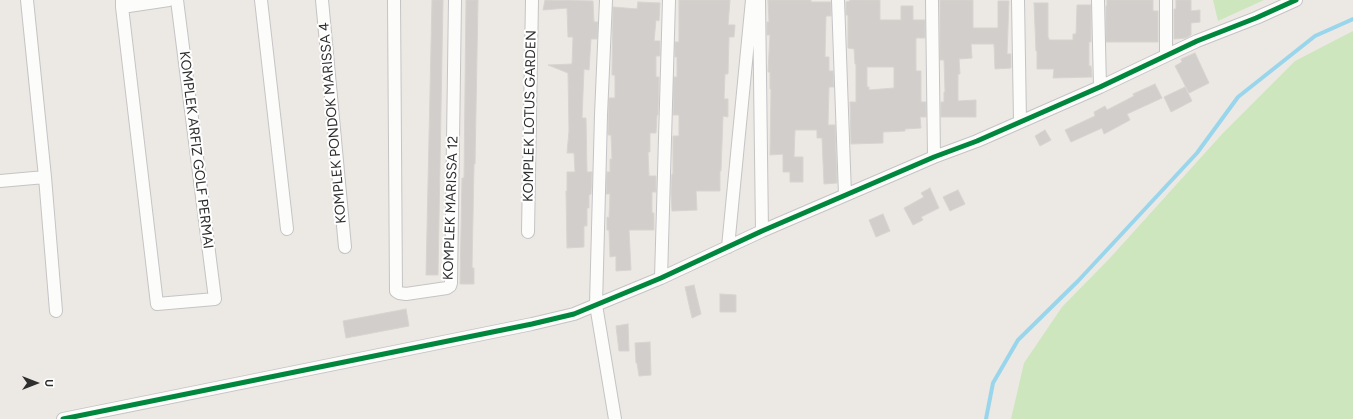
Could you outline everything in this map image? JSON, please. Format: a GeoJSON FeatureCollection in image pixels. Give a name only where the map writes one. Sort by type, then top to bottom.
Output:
{"type":"FeatureCollection","features":[{"type":"Feature","properties":{"kind":"street"},"geometry":{"type":"LineString","coordinates":[[27,0],[45,177],[56,311]]}},
{"type":"Feature","properties":{"kind":"street"},"geometry":{"type":"LineString","coordinates":[[122,4],[169,0]]}},
{"type":"Feature","properties":{"kind":"street","name":"KOMPLEK ARFIZ GOLF PERMAI"},"geometry":{"type":"LineString","coordinates":[[122,4],[157,304],[216,299],[178,0]]}},
{"type":"Feature","properties":{"kind":"street"},"geometry":{"type":"LineString","coordinates":[[261,0],[287,228]]}},
{"type":"Feature","properties":{"kind":"street","name":"KOMPLEK PONDOK MARISSA 4"},"geometry":{"type":"LineString","coordinates":[[322,0],[345,247]]}},
{"type":"Feature","properties":{"kind":"street","name":"KOMPLEK MARISSA 12"},"geometry":{"type":"LineString","coordinates":[[394,0],[396,291],[406,294],[447,288],[451,283],[455,0]]}},
{"type":"Feature","properties":{"kind":"street","name":"KOMPLEK LOTUS GARDEN"},"geometry":{"type":"LineString","coordinates":[[528,232],[532,0]]}},
{"type":"Feature","properties":{"kind":"street"},"geometry":{"type":"LineString","coordinates":[[606,0],[601,114],[596,304],[615,419]]}},
{"type":"Feature","properties":{"kind":"street"},"geometry":{"type":"LineString","coordinates":[[661,278],[669,0]]}},
{"type":"Feature","properties":{"kind":"street"},"geometry":{"type":"LineString","coordinates":[[728,247],[752,0]]}},
{"type":"Feature","properties":{"kind":"street"},"geometry":{"type":"LineString","coordinates":[[759,0],[762,231]]}},
{"type":"Feature","properties":{"kind":"street"},"geometry":{"type":"LineString","coordinates":[[838,0],[845,195]]}},
{"type":"Feature","properties":{"kind":"street"},"geometry":{"type":"LineString","coordinates":[[932,0],[934,157]]}},
{"type":"Feature","properties":{"kind":"street"},"geometry":{"type":"LineString","coordinates":[[1018,0],[1020,121]]}},
{"type":"Feature","properties":{"kind":"street"},"geometry":{"type":"LineString","coordinates":[[1098,0],[1100,87]]}},
{"type":"Feature","properties":{"kind":"street"},"geometry":{"type":"LineString","coordinates":[[1166,0],[1166,56]]}},
{"type":"Feature","properties":{"kind":"street"},"geometry":{"type":"LineString","coordinates":[[65,419],[552,320],[574,314],[661,278],[762,231],[845,195],[934,157],[977,141],[1100,87],[1198,41],[1296,0]]}},
{"type":"Feature","properties":{"kind":"street"},"geometry":{"type":"LineString","coordinates":[[0,181],[45,177]]}},
{"type":"Feature","properties":{"kind":"green space"},"geometry":{"type":"Polygon","coordinates":[[[1213,0],[1264,0],[1218,21],[1213,0]]]}},
{"type":"Feature","properties":{"kind":"green space"},"geometry":{"type":"Polygon","coordinates":[[[1353,31],[1353,419],[1011,419],[1024,363],[1062,307],[1109,259],[1223,133],[1295,61],[1353,31]]]}},
{"type":"Feature","properties":{"kind":"building"},"geometry":{"type":"Polygon","coordinates":[[[432,0],[443,0],[438,275],[426,275],[432,0]]]}},
{"type":"Feature","properties":{"kind":"building"},"geometry":{"type":"Polygon","coordinates":[[[466,0],[478,0],[472,268],[474,268],[474,284],[460,284],[462,178],[464,178],[466,0]]]}},
{"type":"Feature","properties":{"kind":"building"},"geometry":{"type":"Polygon","coordinates":[[[545,0],[593,1],[594,22],[598,22],[597,39],[591,39],[589,70],[584,69],[582,118],[586,118],[587,172],[592,172],[591,194],[589,195],[589,208],[587,208],[587,226],[584,226],[584,247],[567,248],[567,172],[575,172],[574,153],[567,153],[569,131],[568,73],[548,65],[572,64],[573,37],[568,37],[567,8],[543,10],[545,0]]]}},
{"type":"Feature","properties":{"kind":"building"},"geometry":{"type":"Polygon","coordinates":[[[679,0],[730,0],[728,25],[735,25],[734,37],[729,37],[728,74],[725,74],[724,99],[728,99],[728,117],[723,116],[720,191],[696,191],[697,210],[672,211],[671,192],[673,174],[673,136],[679,136],[679,115],[673,115],[674,77],[677,77],[675,42],[679,42],[679,0]]]}},
{"type":"Feature","properties":{"kind":"building"},"geometry":{"type":"Polygon","coordinates":[[[768,0],[811,0],[811,2],[831,2],[831,16],[826,16],[825,57],[829,57],[829,71],[833,71],[834,87],[829,87],[828,125],[835,125],[837,183],[824,184],[822,138],[817,138],[817,130],[795,130],[794,157],[803,157],[803,182],[790,182],[790,172],[783,172],[783,154],[770,155],[771,89],[770,72],[768,72],[770,35],[767,35],[767,22],[769,22],[768,0]]]}},
{"type":"Feature","properties":{"kind":"building"},"geometry":{"type":"Polygon","coordinates":[[[880,0],[880,20],[901,20],[901,6],[913,6],[913,20],[925,20],[925,38],[916,38],[916,71],[921,71],[921,102],[926,102],[926,117],[920,117],[921,128],[905,129],[905,131],[883,132],[883,143],[851,144],[850,102],[856,102],[856,64],[854,49],[848,48],[848,15],[846,15],[846,2],[880,0]],[[867,67],[867,87],[869,87],[869,90],[894,88],[894,67],[867,67]]]}},
{"type":"Feature","properties":{"kind":"building"},"geometry":{"type":"Polygon","coordinates":[[[940,0],[973,0],[973,28],[998,28],[998,1],[1009,1],[1007,54],[1011,54],[1011,68],[995,69],[994,44],[971,44],[972,58],[959,59],[960,74],[958,74],[958,101],[976,100],[976,117],[941,117],[941,102],[944,102],[945,92],[944,60],[940,60],[940,0]]]}},
{"type":"Feature","properties":{"kind":"building"},"geometry":{"type":"Polygon","coordinates":[[[1107,0],[1153,0],[1153,11],[1158,11],[1158,42],[1106,42],[1107,0]]]}},
{"type":"Feature","properties":{"kind":"building"},"geometry":{"type":"Polygon","coordinates":[[[1176,0],[1191,0],[1191,11],[1200,10],[1200,22],[1191,23],[1191,35],[1186,38],[1174,39],[1174,9],[1176,9],[1176,0]]]}},
{"type":"Feature","properties":{"kind":"building"},"geometry":{"type":"Polygon","coordinates":[[[638,2],[660,3],[659,21],[656,20],[654,41],[660,41],[660,56],[656,56],[656,77],[659,77],[658,115],[656,133],[650,133],[650,152],[648,152],[649,176],[656,176],[656,192],[652,192],[654,230],[629,230],[631,270],[616,271],[616,256],[610,257],[607,217],[609,218],[610,194],[606,194],[607,172],[610,172],[610,159],[612,159],[611,135],[608,135],[609,98],[615,98],[615,75],[612,75],[613,7],[637,9],[638,2]]]}},
{"type":"Feature","properties":{"kind":"building"},"geometry":{"type":"Polygon","coordinates":[[[1034,3],[1048,3],[1049,40],[1073,40],[1073,34],[1076,34],[1077,5],[1091,5],[1091,42],[1089,42],[1089,66],[1091,66],[1092,77],[1053,78],[1054,69],[1037,69],[1034,3]]]}},
{"type":"Feature","properties":{"kind":"building"},"geometry":{"type":"Polygon","coordinates":[[[1195,53],[1209,83],[1189,93],[1175,66],[1182,62],[1181,59],[1195,53]]]}},
{"type":"Feature","properties":{"kind":"building"},"geometry":{"type":"Polygon","coordinates":[[[1155,84],[1162,98],[1127,114],[1130,120],[1104,134],[1102,128],[1071,142],[1065,130],[1095,116],[1094,112],[1105,106],[1107,110],[1134,96],[1133,94],[1155,84]]]}},
{"type":"Feature","properties":{"kind":"building"},"geometry":{"type":"Polygon","coordinates":[[[1185,87],[1192,101],[1171,112],[1164,97],[1185,87]]]}},
{"type":"Feature","properties":{"kind":"building"},"geometry":{"type":"Polygon","coordinates":[[[1045,130],[1051,140],[1040,146],[1035,136],[1045,130]]]}},
{"type":"Feature","properties":{"kind":"building"},"geometry":{"type":"Polygon","coordinates":[[[930,188],[939,208],[921,217],[923,220],[913,225],[904,208],[924,197],[921,193],[930,188]]]}},
{"type":"Feature","properties":{"kind":"building"},"geometry":{"type":"Polygon","coordinates":[[[958,190],[965,204],[950,211],[943,197],[958,190]]]}},
{"type":"Feature","properties":{"kind":"building"},"geometry":{"type":"Polygon","coordinates":[[[883,214],[890,231],[876,237],[869,220],[883,214]]]}},
{"type":"Feature","properties":{"kind":"building"},"geometry":{"type":"Polygon","coordinates":[[[694,285],[701,314],[692,318],[685,287],[694,285]]]}},
{"type":"Feature","properties":{"kind":"building"},"geometry":{"type":"Polygon","coordinates":[[[720,294],[736,295],[736,312],[720,312],[720,294]]]}},
{"type":"Feature","properties":{"kind":"building"},"geometry":{"type":"Polygon","coordinates":[[[406,309],[409,326],[346,338],[343,321],[406,309]]]}},
{"type":"Feature","properties":{"kind":"building"},"geometry":{"type":"Polygon","coordinates":[[[628,324],[629,351],[619,351],[616,326],[628,324]]]}},
{"type":"Feature","properties":{"kind":"building"},"geometry":{"type":"Polygon","coordinates":[[[650,342],[651,375],[639,376],[636,363],[635,343],[650,342]]]}},
{"type":"Feature","properties":{"kind":"waterway"},"geometry":{"type":"LineString","coordinates":[[986,419],[993,383],[1018,340],[1078,281],[1197,153],[1238,97],[1315,36],[1353,19]]}},
{"type":"Feature","properties":{"kind":"cycle path"},"geometry":{"type":"LineString","coordinates":[[63,419],[532,324],[574,314],[661,278],[762,231],[934,157],[977,141],[1100,87],[1197,41],[1256,18],[1296,0]]}}]}
